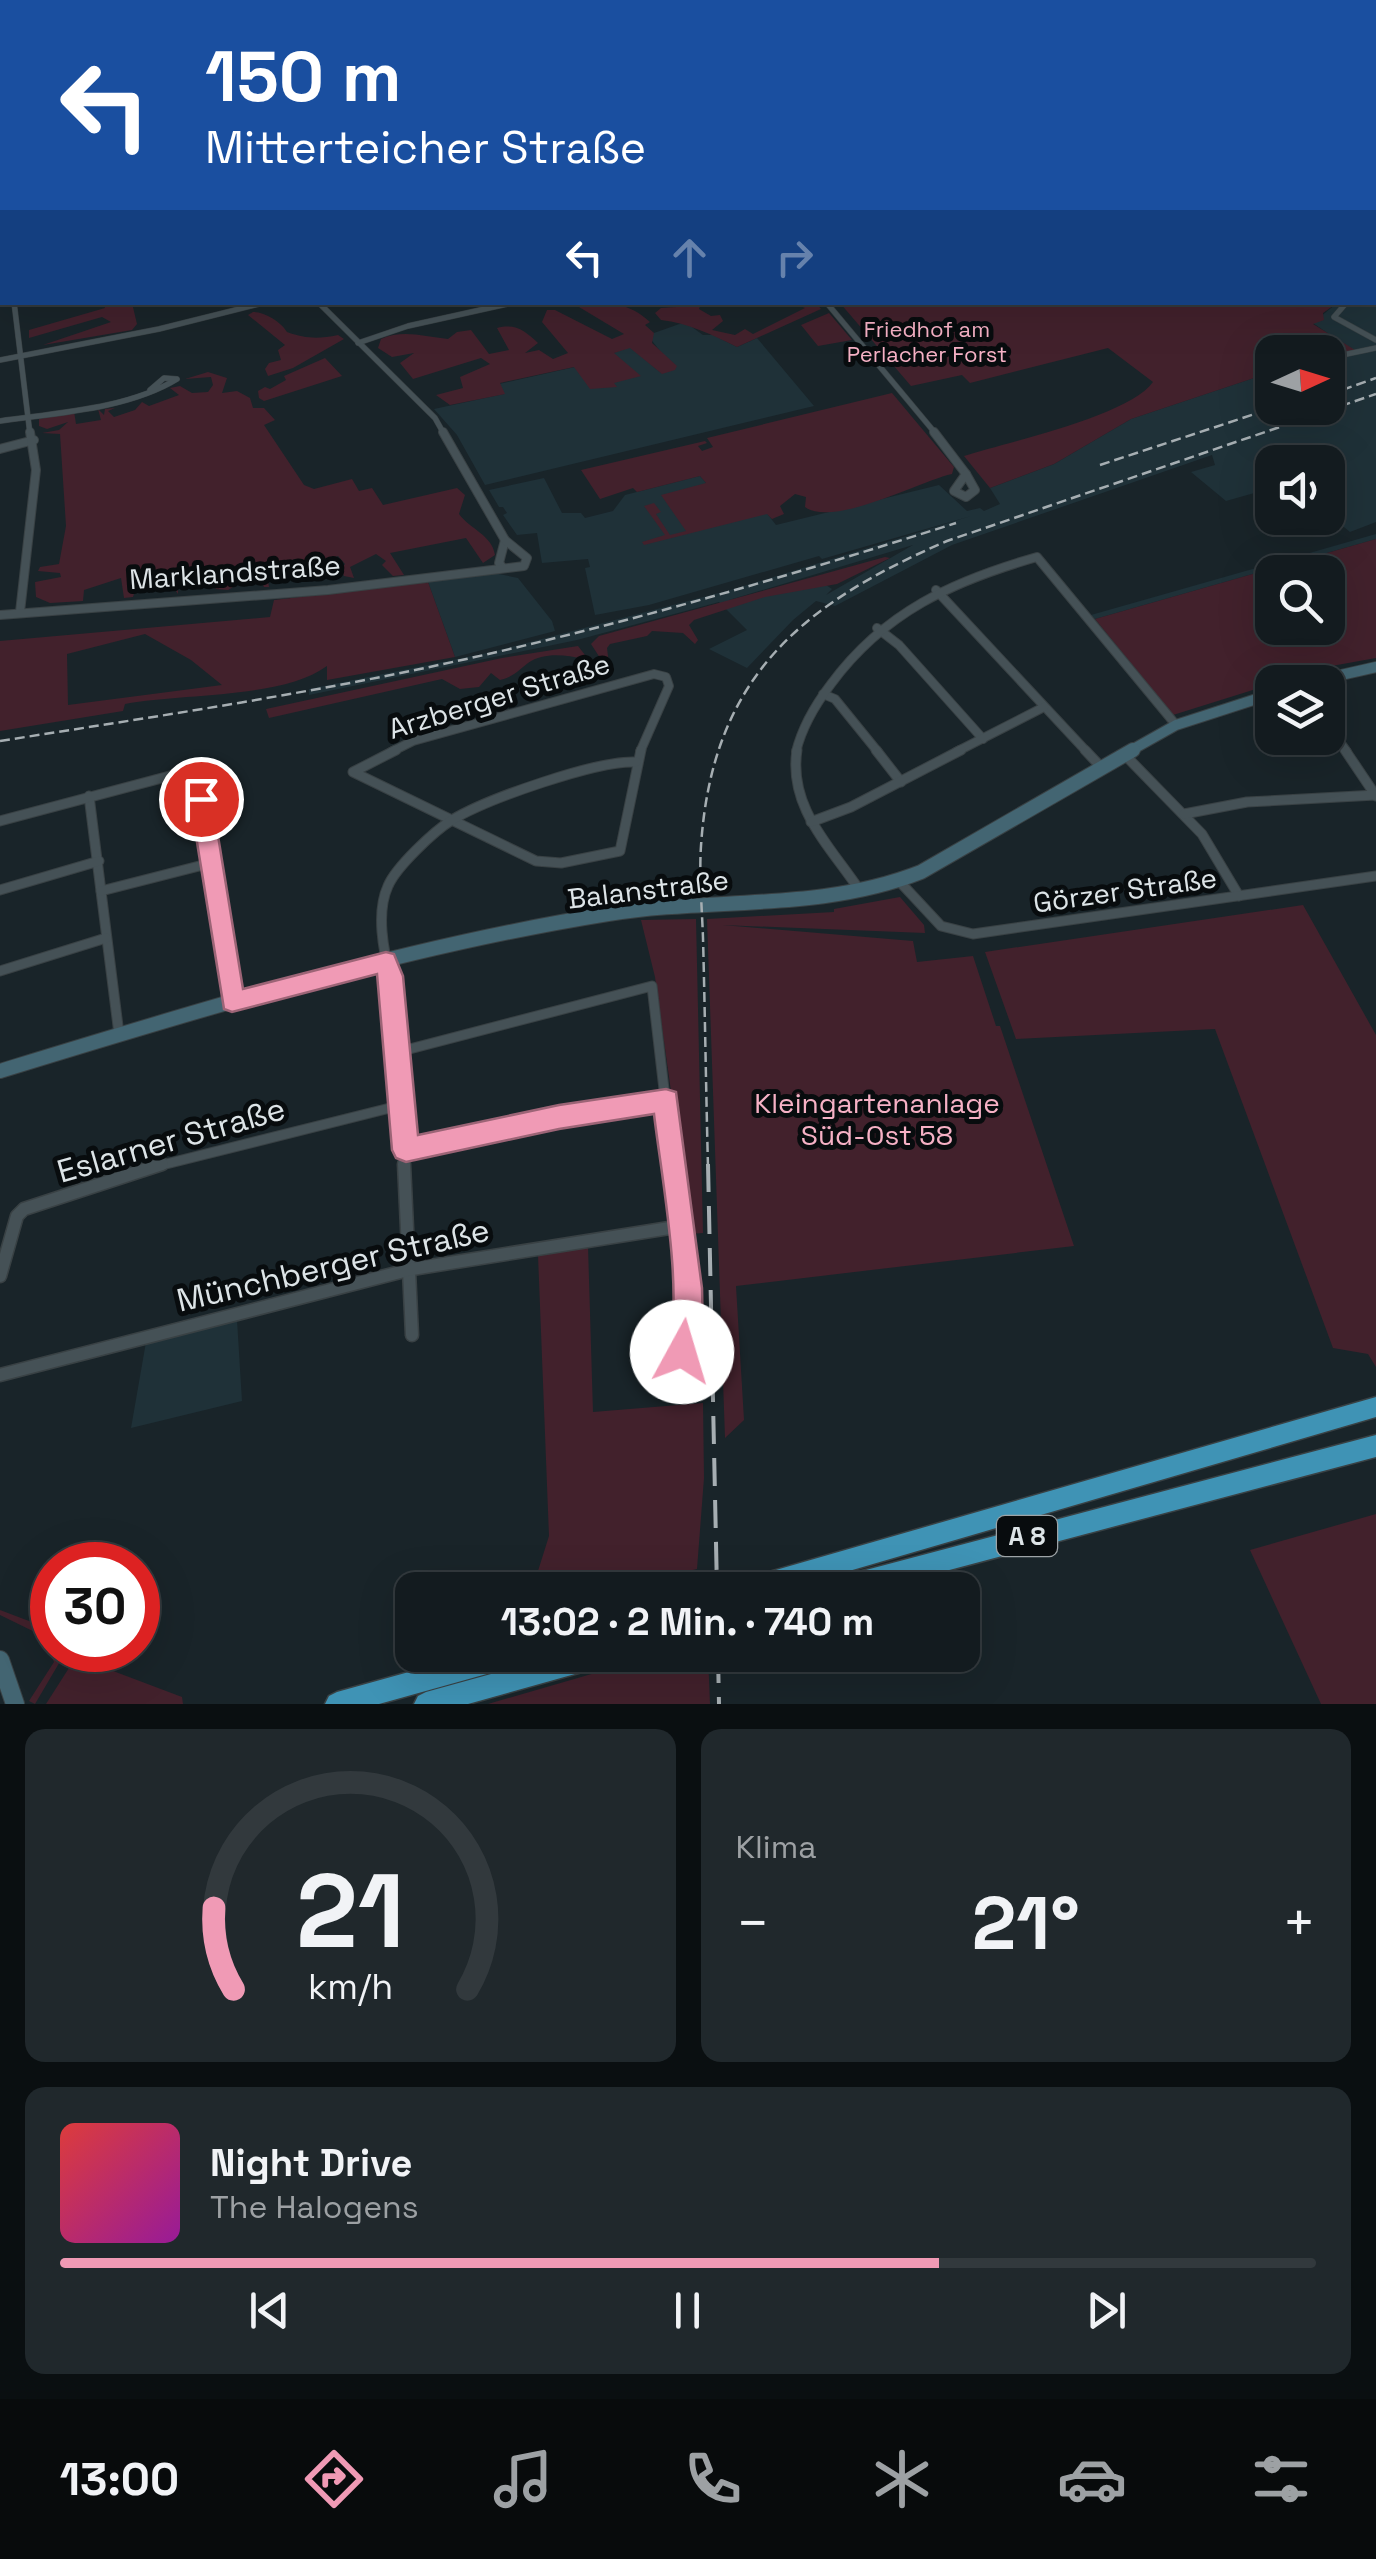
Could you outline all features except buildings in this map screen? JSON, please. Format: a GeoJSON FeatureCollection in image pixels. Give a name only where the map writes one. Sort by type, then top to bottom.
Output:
{"type":"FeatureCollection","features":[{"type":"Feature","properties":{"kind":"highway","name":"A 8"},"geometry":{"type":"LineString","coordinates":[[807,1572],[1376,1408]]}},
{"type":"Feature","properties":{"kind":"highway","name":"A 8"},"geometry":{"type":"LineString","coordinates":[[900,1572],[1376,1446]]}},
{"type":"Feature","properties":{"kind":"highway"},"geometry":{"type":"LineString","coordinates":[[337,1704],[451,1672]]}},
{"type":"Feature","properties":{"kind":"highway"},"geometry":{"type":"LineString","coordinates":[[426,1704],[540,1672]]}},
{"type":"Feature","properties":{"kind":"street"},"geometry":{"type":"LineString","coordinates":[[14,305],[18,357],[36,470],[20,612]]}},
{"type":"Feature","properties":{"kind":"street"},"geometry":{"type":"LineString","coordinates":[[0,360],[159,330],[255,305]]}},
{"type":"Feature","properties":{"kind":"street"},"geometry":{"type":"LineString","coordinates":[[321,305],[435,418],[504,540],[527,558],[524,566],[512,570],[501,562],[504,540]]}},
{"type":"Feature","properties":{"kind":"street"},"geometry":{"type":"LineString","coordinates":[[358,343],[408,326],[502,305]]}},
{"type":"Feature","properties":{"kind":"street"},"geometry":{"type":"LineString","coordinates":[[829,305],[966,474]]}},
{"type":"Feature","properties":{"kind":"street"},"geometry":{"type":"LineString","coordinates":[[1344,305],[1334,317],[1376,340]]}},
{"type":"Feature","properties":{"kind":"street"},"geometry":{"type":"LineString","coordinates":[[1345,354],[1376,348]]}},
{"type":"Feature","properties":{"kind":"street"},"geometry":{"type":"LineString","coordinates":[[0,421],[150,390]]}},
{"type":"Feature","properties":{"kind":"street"},"geometry":{"type":"LineString","coordinates":[[0,449],[34,440]]}},
{"type":"Feature","properties":{"kind":"street","name":"Marklandstraße"},"geometry":{"type":"LineString","coordinates":[[0,615],[328,590],[474,570],[518,553]]}},
{"type":"Feature","properties":{"kind":"street"},"geometry":{"type":"LineString","coordinates":[[862,893],[811,822],[797,788],[795,751],[823,694],[877,628],[936,590],[1037,557],[1176,725]]}},
{"type":"Feature","properties":{"kind":"street"},"geometry":{"type":"LineString","coordinates":[[936,590],[1102,768]]}},
{"type":"Feature","properties":{"kind":"street"},"geometry":{"type":"LineString","coordinates":[[877,628],[899,644],[983,739]]}},
{"type":"Feature","properties":{"kind":"street"},"geometry":{"type":"LineString","coordinates":[[1345,674],[1376,667]]}},
{"type":"Feature","properties":{"kind":"street","name":"Arzberger Straße"},"geometry":{"type":"LineString","coordinates":[[451,820],[353,772],[413,741],[662,674],[668,680],[667,693],[636,762]]}},
{"type":"Feature","properties":{"kind":"street"},"geometry":{"type":"LineString","coordinates":[[823,694],[835,699],[900,782]]}},
{"type":"Feature","properties":{"kind":"street","name":"Balanstraße"},"geometry":{"type":"LineString","coordinates":[[0,1071],[232,1002],[386,962],[636,909],[862,893],[900,882],[1176,725],[1255,699]]}},
{"type":"Feature","properties":{"kind":"street"},"geometry":{"type":"LineString","coordinates":[[811,822],[900,782],[1044,707]]}},
{"type":"Feature","properties":{"kind":"street"},"geometry":{"type":"LineString","coordinates":[[1345,750],[1376,795]]}},
{"type":"Feature","properties":{"kind":"street"},"geometry":{"type":"LineString","coordinates":[[1124,754],[1212,848],[1239,896]]}},
{"type":"Feature","properties":{"kind":"street"},"geometry":{"type":"LineString","coordinates":[[412,1335],[406,1150],[391,976],[382,948],[385,891],[395,872],[451,820],[538,785],[619,761],[636,762],[620,851],[561,863],[536,862],[451,820]]}},
{"type":"Feature","properties":{"kind":"street"},"geometry":{"type":"LineString","coordinates":[[0,822],[196,769],[232,1002]]}},
{"type":"Feature","properties":{"kind":"street"},"geometry":{"type":"LineString","coordinates":[[1184,814],[1247,802],[1376,795]]}},
{"type":"Feature","properties":{"kind":"street"},"geometry":{"type":"LineString","coordinates":[[89,796],[119,1034]]}},
{"type":"Feature","properties":{"kind":"street"},"geometry":{"type":"LineString","coordinates":[[0,890],[99,861]]}},
{"type":"Feature","properties":{"kind":"street"},"geometry":{"type":"LineString","coordinates":[[101,891],[211,863]]}},
{"type":"Feature","properties":{"kind":"street","name":"Görzer Straße"},"geometry":{"type":"LineString","coordinates":[[900,882],[932,920],[962,934],[1376,876]]}},
{"type":"Feature","properties":{"kind":"street"},"geometry":{"type":"LineString","coordinates":[[0,971],[106,938]]}},
{"type":"Feature","properties":{"kind":"street"},"geometry":{"type":"LineString","coordinates":[[398,1052],[652,986],[682,1226],[688,1334],[682,1352]]}},
{"type":"Feature","properties":{"kind":"street"},"geometry":{"type":"LineString","coordinates":[[406,1150],[559,1117],[666,1100]]}},
{"type":"Feature","properties":{"kind":"street","name":"Eslarner Straße"},"geometry":{"type":"LineString","coordinates":[[0,1276],[17,1216],[24,1209],[168,1162],[402,1105]]}},
{"type":"Feature","properties":{"kind":"street","name":"Münchberger Straße"},"geometry":{"type":"LineString","coordinates":[[0,1375],[412,1269],[682,1226]]}},
{"type":"Feature","properties":{"kind":"street"},"geometry":{"type":"LineString","coordinates":[[0,1660],[15,1704]]}},
{"type":"Feature","properties":{"kind":"shaded area"},"geometry":{"type":"Polygon","coordinates":[[[1335,305],[1376,305],[1376,522],[1350,532],[1345,528],[1345,445],[1255,445],[1255,493],[1226,501],[1191,472],[1215,465],[1212,455],[952,545],[835,606],[816,601],[747,668],[709,649],[747,630],[719,602],[577,640],[309,695],[309,689],[492,652],[734,589],[971,516],[649,605],[595,615],[585,568],[590,567],[588,559],[542,563],[537,533],[517,535],[503,515],[507,513],[489,490],[544,478],[562,513],[581,513],[585,518],[613,511],[625,495],[700,476],[706,483],[737,475],[776,525],[939,485],[967,511],[984,511],[1000,504],[990,488],[1054,464],[1131,419],[1255,378],[1255,425],[1345,425],[1345,353],[1353,351],[1345,345],[1345,335],[1330,335],[1313,323],[1335,305]],[[913,545],[729,600],[826,585],[832,589],[826,595],[913,545]]]}},
{"type":"Feature","properties":{"kind":"shaded area"},"geometry":{"type":"Polygon","coordinates":[[[685,322],[703,335],[713,335],[737,347],[757,338],[814,406],[485,485],[457,435],[434,409],[504,394],[499,384],[575,367],[613,383],[613,353],[630,347],[661,373],[663,355],[650,338],[685,322]]]}},
{"type":"Feature","properties":{"kind":"shaded area"},"geometry":{"type":"Polygon","coordinates":[[[1376,534],[1376,539],[1320,555],[1302,555],[1376,534]]]}},
{"type":"Feature","properties":{"kind":"shaded area"},"geometry":{"type":"Polygon","coordinates":[[[1255,568],[1255,573],[1095,619],[1091,615],[1255,568]]]}},
{"type":"Feature","properties":{"kind":"shaded area"},"geometry":{"type":"Polygon","coordinates":[[[494,573],[518,578],[552,621],[555,631],[455,657],[428,582],[494,573]]]}},
{"type":"Feature","properties":{"kind":"shaded area"},"geometry":{"type":"Polygon","coordinates":[[[237,1320],[242,1401],[131,1428],[146,1342],[237,1320]]]}},
{"type":"Feature","properties":{"kind":"green space"},"geometry":{"type":"Polygon","coordinates":[[[104,305],[132,305],[137,324],[132,330],[43,345],[111,322],[102,317],[29,338],[29,330],[105,308],[104,305]]]}},
{"type":"Feature","properties":{"kind":"green space"},"geometry":{"type":"Polygon","coordinates":[[[618,305],[635,311],[650,322],[645,325],[654,333],[652,343],[677,366],[675,370],[662,374],[630,348],[614,353],[641,376],[614,383],[617,387],[590,389],[574,367],[500,383],[505,394],[450,405],[436,395],[463,388],[460,377],[490,364],[481,358],[413,379],[400,363],[414,353],[392,357],[378,348],[381,339],[389,336],[448,339],[457,332],[471,330],[489,354],[509,350],[497,328],[515,327],[538,343],[525,353],[539,350],[553,359],[568,353],[542,322],[547,310],[555,310],[612,339],[624,334],[579,307],[618,305]]]}},
{"type":"Feature","properties":{"kind":"green space"},"geometry":{"type":"Polygon","coordinates":[[[700,305],[699,309],[711,316],[720,315],[723,321],[712,330],[735,335],[745,329],[753,334],[805,308],[798,305],[818,305],[821,309],[737,347],[691,327],[661,320],[655,313],[661,308],[700,305]]]}},
{"type":"Feature","properties":{"kind":"green space","name":"Friedhof am Perlacher Forst"},"geometry":{"type":"Polygon","coordinates":[[[842,305],[1334,305],[1323,313],[1324,320],[1313,324],[1331,335],[1255,335],[1255,378],[1131,419],[1054,464],[990,488],[964,456],[1094,417],[1120,406],[1153,382],[1108,348],[970,383],[962,375],[911,386],[842,305]]]}},
{"type":"Feature","properties":{"kind":"green space"},"geometry":{"type":"Polygon","coordinates":[[[253,312],[272,318],[287,332],[312,338],[338,335],[344,339],[293,368],[268,376],[265,369],[269,363],[281,360],[278,350],[285,345],[248,315],[253,312]]]}},
{"type":"Feature","properties":{"kind":"green space"},"geometry":{"type":"Polygon","coordinates":[[[829,313],[852,340],[818,346],[801,325],[829,313]]]}},
{"type":"Feature","properties":{"kind":"green space"},"geometry":{"type":"Polygon","coordinates":[[[325,358],[342,376],[264,401],[259,398],[258,391],[270,389],[286,380],[284,376],[325,358]]]}},
{"type":"Feature","properties":{"kind":"green space"},"geometry":{"type":"Polygon","coordinates":[[[208,372],[227,378],[222,393],[237,391],[250,398],[253,408],[264,408],[275,420],[264,425],[304,485],[314,489],[352,479],[359,491],[372,488],[383,505],[457,488],[465,495],[459,514],[490,542],[495,555],[483,563],[466,538],[390,553],[404,575],[393,576],[382,565],[386,561],[376,554],[350,567],[354,578],[344,576],[341,569],[345,564],[338,556],[312,567],[308,581],[301,580],[302,567],[295,559],[266,569],[269,587],[264,587],[254,565],[227,575],[233,587],[228,590],[216,589],[211,582],[216,576],[211,567],[178,578],[178,594],[164,573],[138,580],[133,597],[124,598],[121,578],[84,590],[83,601],[50,603],[36,597],[35,582],[61,577],[60,573],[38,571],[40,567],[59,564],[66,526],[60,434],[42,433],[59,430],[68,422],[47,429],[39,426],[39,419],[74,411],[76,424],[101,420],[98,409],[104,415],[105,409],[115,408],[108,411],[114,417],[135,410],[142,402],[149,406],[179,395],[170,388],[180,386],[192,393],[208,392],[213,385],[211,377],[185,379],[208,372]]]}},
{"type":"Feature","properties":{"kind":"green space"},"geometry":{"type":"Polygon","coordinates":[[[892,393],[954,467],[952,474],[855,508],[818,512],[805,507],[806,497],[795,494],[780,506],[784,514],[772,519],[767,514],[644,545],[642,542],[665,535],[644,506],[654,503],[661,512],[656,514],[670,535],[686,531],[661,495],[706,483],[700,476],[637,492],[633,488],[600,499],[581,470],[705,441],[698,446],[702,451],[713,447],[707,438],[892,393]]]}},
{"type":"Feature","properties":{"kind":"green space"},"geometry":{"type":"Polygon","coordinates":[[[1376,539],[1376,658],[1337,665],[1255,665],[1255,689],[1173,715],[1095,619],[1255,573],[1255,645],[1345,645],[1345,555],[1320,555],[1376,539]]]}},
{"type":"Feature","properties":{"kind":"green space"},"geometry":{"type":"Polygon","coordinates":[[[890,558],[837,584],[765,597],[694,620],[689,625],[698,640],[695,644],[683,633],[652,631],[647,636],[610,644],[609,664],[604,664],[591,644],[599,636],[890,558]]]}},
{"type":"Feature","properties":{"kind":"green space"},"geometry":{"type":"Polygon","coordinates":[[[428,582],[455,657],[327,680],[327,666],[308,677],[258,690],[125,704],[123,711],[0,731],[0,641],[270,617],[274,600],[428,582]],[[145,634],[67,654],[68,705],[222,685],[191,660],[145,634]]]}},
{"type":"Feature","properties":{"kind":"green space"},"geometry":{"type":"Polygon","coordinates":[[[578,646],[585,655],[583,659],[541,657],[505,679],[491,673],[479,687],[460,689],[442,679],[269,718],[266,709],[502,658],[578,646]]]}},
{"type":"Feature","properties":{"kind":"green space","name":"Kleingartenanlage Süd-Ost 58"},"geometry":{"type":"Polygon","coordinates":[[[900,897],[924,925],[925,933],[722,925],[913,941],[917,962],[973,956],[1074,1246],[736,1286],[744,1420],[725,1438],[707,919],[834,912],[900,897]]]}},
{"type":"Feature","properties":{"kind":"green space"},"geometry":{"type":"Polygon","coordinates":[[[1303,905],[1376,1035],[1376,1367],[1368,1354],[1333,1348],[1215,1029],[1016,1039],[985,952],[1303,905]]]}},
{"type":"Feature","properties":{"kind":"green space"},"geometry":{"type":"Polygon","coordinates":[[[696,919],[703,1233],[691,1234],[655,977],[641,920],[696,919]]]}},
{"type":"Feature","properties":{"kind":"green space"},"geometry":{"type":"Polygon","coordinates":[[[588,1246],[593,1412],[703,1403],[704,1478],[697,1569],[538,1572],[549,1536],[538,1255],[588,1246]]]}},
{"type":"Feature","properties":{"kind":"green space"},"geometry":{"type":"Polygon","coordinates":[[[1376,1514],[1376,1704],[1321,1704],[1250,1550],[1376,1514]]]}},
{"type":"Feature","properties":{"kind":"green space"},"geometry":{"type":"Polygon","coordinates":[[[0,1610],[30,1621],[30,1630],[0,1615],[0,1610]]]}},
{"type":"Feature","properties":{"kind":"green space"},"geometry":{"type":"Polygon","coordinates":[[[48,1672],[54,1672],[35,1704],[29,1701],[48,1672]]]}},
{"type":"Feature","properties":{"kind":"green space"},"geometry":{"type":"Polygon","coordinates":[[[66,1672],[116,1672],[182,1697],[183,1704],[46,1704],[66,1672]]]}},
{"type":"Feature","properties":{"kind":"green space"},"geometry":{"type":"Polygon","coordinates":[[[598,1672],[709,1672],[710,1704],[488,1704],[598,1672]]]}},
{"type":"Feature","properties":{"kind":"railway"},"geometry":{"type":"LineString","coordinates":[[1345,389],[1376,378]]}},
{"type":"Feature","properties":{"kind":"railway"},"geometry":{"type":"LineString","coordinates":[[708,1167],[701,846],[709,787],[724,736],[745,692],[773,654],[808,621],[849,592],[947,541],[1376,394]]}},
{"type":"Feature","properties":{"kind":"railway"},"geometry":{"type":"LineString","coordinates":[[1100,465],[1255,414]]}},
{"type":"Feature","properties":{"kind":"railway"},"geometry":{"type":"LineString","coordinates":[[0,741],[210,708],[488,654],[690,603],[956,523]]}},
{"type":"Feature","properties":{"kind":"railway"},"geometry":{"type":"LineString","coordinates":[[708,1164],[717,1572]]}},
{"type":"Feature","properties":{"kind":"railway"},"geometry":{"type":"LineString","coordinates":[[718,1672],[719,1704]]}},
{"type":"Feature","properties":{"kind":"route"},"geometry":{"type":"LineString","coordinates":[[201,799],[232,1002],[386,962],[391,976],[406,1150],[559,1117],[666,1100],[688,1288],[688,1334],[682,1352]]}}]}
